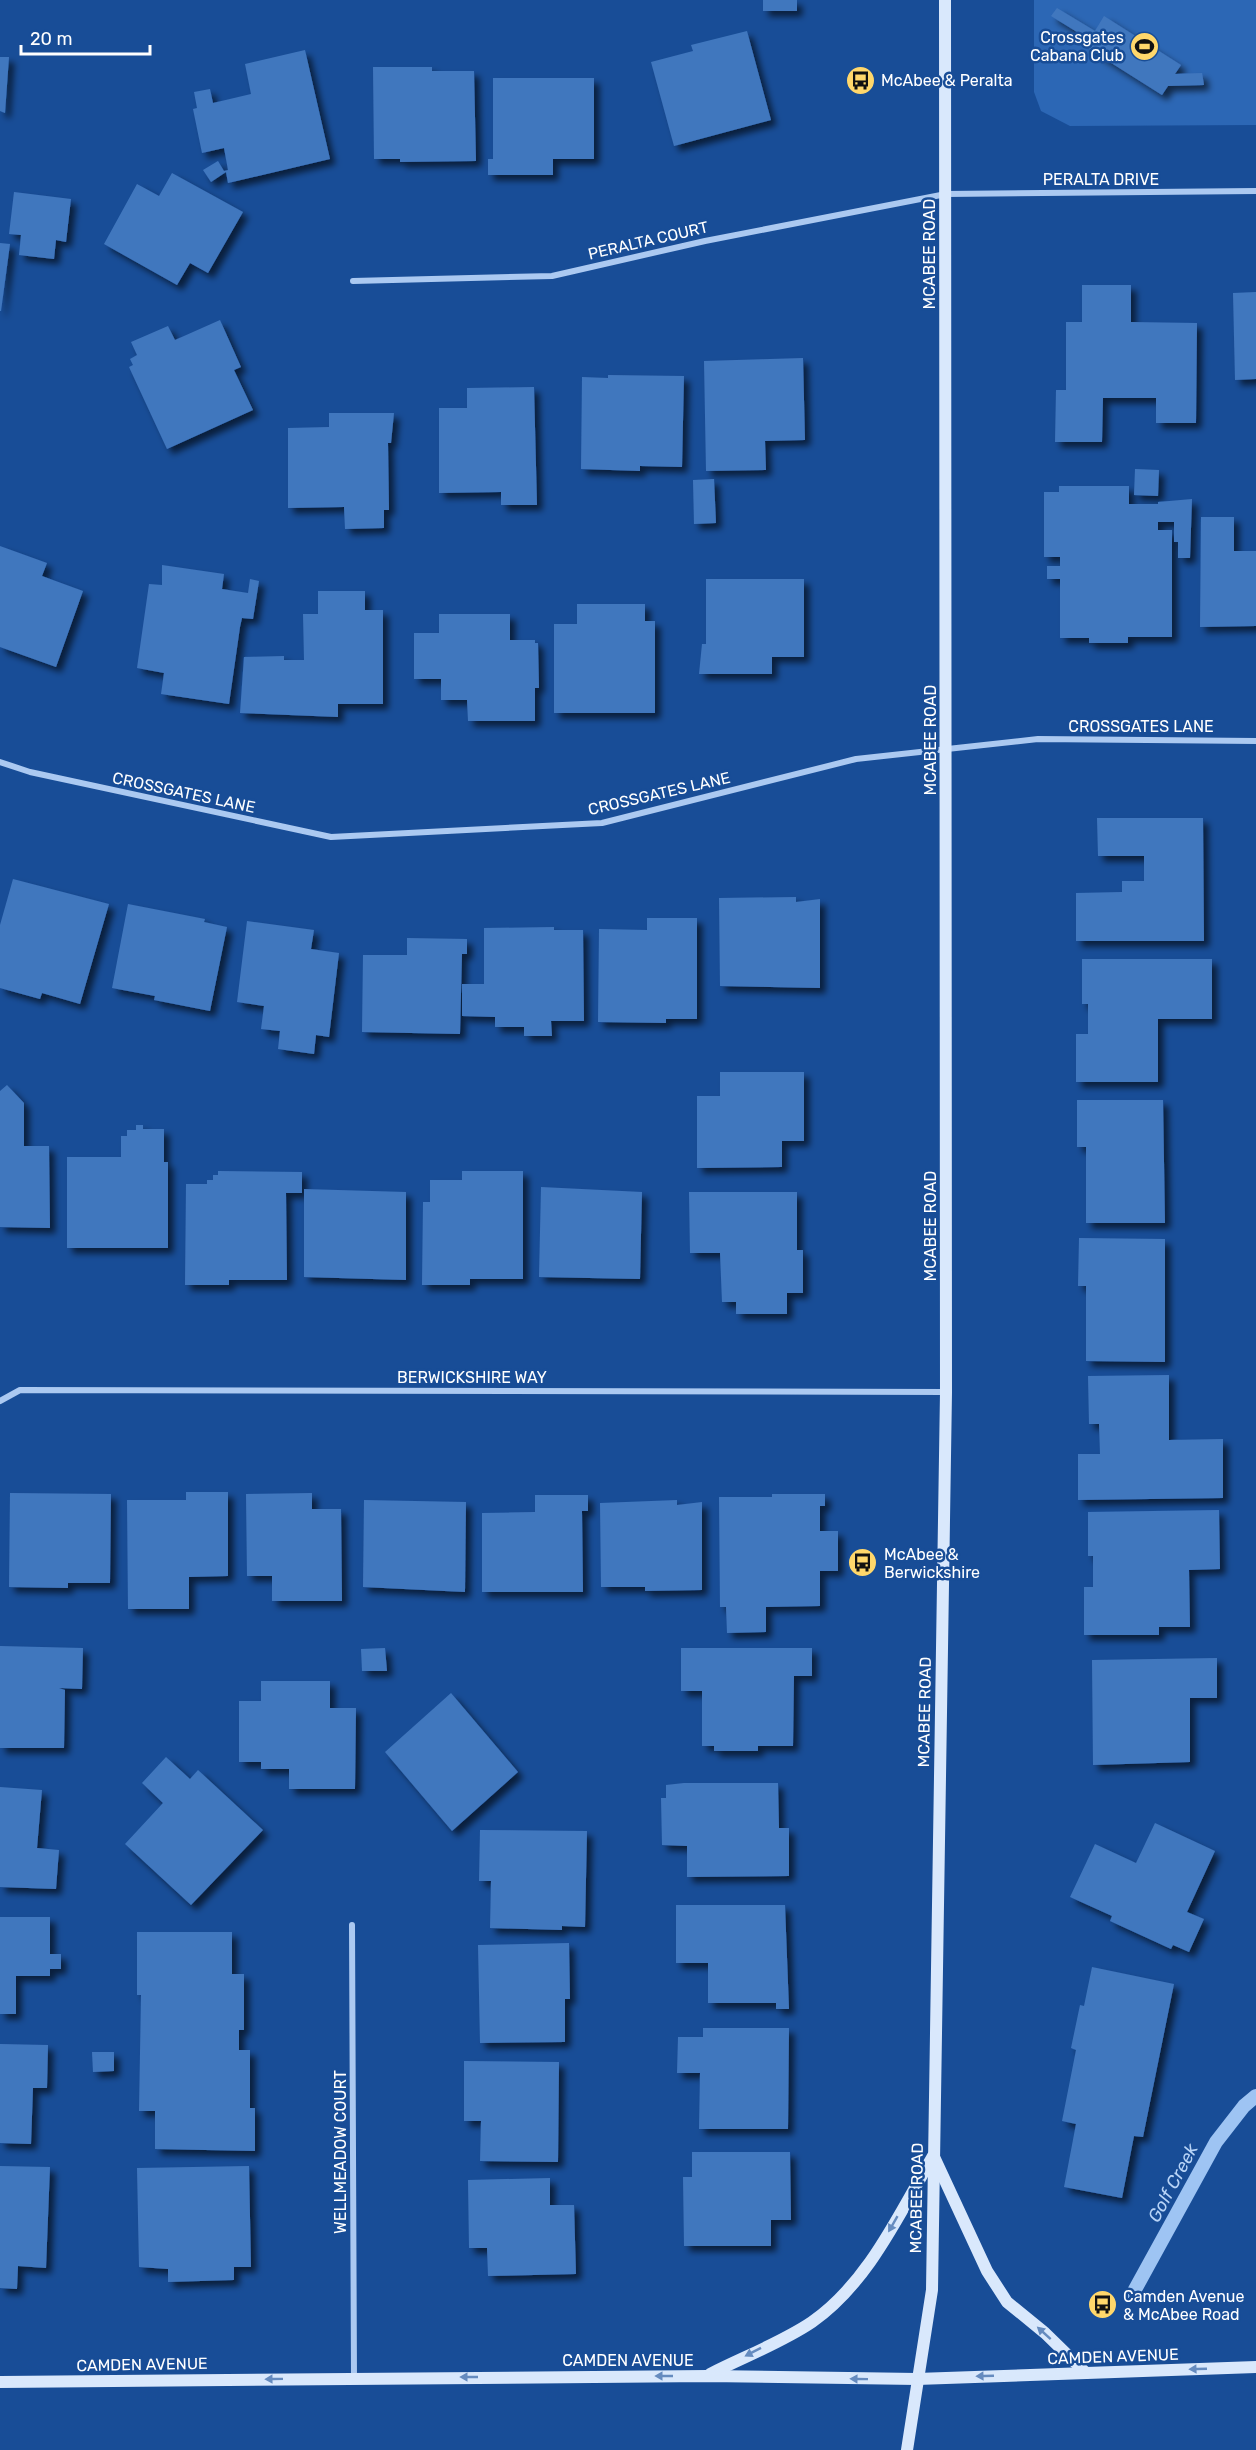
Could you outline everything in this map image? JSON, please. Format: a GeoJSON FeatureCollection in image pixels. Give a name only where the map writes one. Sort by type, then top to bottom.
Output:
{"type":"FeatureCollection","features":[{"type":"Feature","properties":{"kind":"street","name":"MCABEE ROAD"},"geometry":{"type":"LineString","coordinates":[[907,2450],[932,2290],[946,1392],[945,0]]}},
{"type":"Feature","properties":{"kind":"street","name":"PERALTA DRIVE"},"geometry":{"type":"LineString","coordinates":[[946,194],[1256,191]]}},
{"type":"Feature","properties":{"kind":"street","name":"PERALTA COURT"},"geometry":{"type":"LineString","coordinates":[[353,281],[552,276],[705,241],[946,194]]}},
{"type":"Feature","properties":{"kind":"street","name":"CROSSGATES LANE"},"geometry":{"type":"LineString","coordinates":[[0,762],[30,772],[331,837],[603,823],[856,759],[1038,739],[1256,741]]}},
{"type":"Feature","properties":{"kind":"street","name":"BERWICKSHIRE WAY"},"geometry":{"type":"LineString","coordinates":[[0,1401],[20,1390],[946,1392]]}},
{"type":"Feature","properties":{"kind":"street","name":"WELLMEADOW COURT"},"geometry":{"type":"LineString","coordinates":[[352,1925],[354,2378]]}},
{"type":"Feature","properties":{"kind":"street"},"geometry":{"type":"LineString","coordinates":[[933,2155],[987,2271],[1007,2302],[1045,2333],[1086,2373]]}},
{"type":"Feature","properties":{"kind":"street"},"geometry":{"type":"LineString","coordinates":[[708,2376],[811,2322],[839,2300],[873,2258],[933,2155]]}},
{"type":"Feature","properties":{"kind":"street","name":"CAMDEN AVENUE"},"geometry":{"type":"LineString","coordinates":[[0,2382],[708,2376],[917,2379],[1256,2367]]}},
{"type":"Feature","properties":{"kind":"shaded area","name":"Crossgates Cabana Club"},"geometry":{"type":"Polygon","coordinates":[[[1034,0],[1256,0],[1256,125],[1070,126],[1041,111],[1034,92],[1034,0]]]}},
{"type":"Feature","properties":{"kind":"building"},"geometry":{"type":"Polygon","coordinates":[[[763,0],[797,0],[797,11],[763,11],[763,0]]]}},
{"type":"Feature","properties":{"kind":"building"},"geometry":{"type":"Polygon","coordinates":[[[1057,8],[1095,31],[1104,16],[1181,65],[1175,74],[1202,73],[1204,85],[1168,86],[1162,95],[1086,47],[1090,40],[1051,16],[1057,8]]]}},
{"type":"Feature","properties":{"kind":"building"},"geometry":{"type":"Polygon","coordinates":[[[747,31],[771,120],[674,146],[651,62],[693,51],[691,45],[747,31]]]}},
{"type":"Feature","properties":{"kind":"building"},"geometry":{"type":"Polygon","coordinates":[[[305,50],[330,159],[228,183],[226,172],[211,182],[203,170],[218,161],[224,171],[228,170],[224,148],[202,153],[193,109],[197,108],[194,92],[210,89],[213,103],[251,94],[245,64],[305,50]]]}},
{"type":"Feature","properties":{"kind":"building"},"geometry":{"type":"Polygon","coordinates":[[[0,57],[9,57],[5,113],[0,111],[0,57]]]}},
{"type":"Feature","properties":{"kind":"building"},"geometry":{"type":"Polygon","coordinates":[[[373,67],[432,67],[432,71],[474,71],[476,161],[400,162],[400,159],[374,159],[373,67]]]}},
{"type":"Feature","properties":{"kind":"building"},"geometry":{"type":"Polygon","coordinates":[[[493,78],[594,78],[594,159],[553,159],[553,175],[488,175],[488,159],[493,159],[493,78]]]}},
{"type":"Feature","properties":{"kind":"building"},"geometry":{"type":"Polygon","coordinates":[[[172,173],[243,212],[208,273],[190,263],[177,285],[104,244],[137,184],[159,196],[172,173]]]}},
{"type":"Feature","properties":{"kind":"building"},"geometry":{"type":"Polygon","coordinates":[[[14,192],[71,199],[66,242],[56,240],[54,259],[19,255],[21,235],[9,234],[14,192]]]}},
{"type":"Feature","properties":{"kind":"building"},"geometry":{"type":"Polygon","coordinates":[[[0,243],[10,244],[1,311],[0,311],[0,243]]]}},
{"type":"Feature","properties":{"kind":"building"},"geometry":{"type":"Polygon","coordinates":[[[1082,285],[1131,285],[1131,322],[1197,323],[1196,423],[1156,423],[1156,398],[1103,398],[1102,442],[1055,442],[1056,390],[1066,390],[1066,322],[1082,322],[1082,285]]]}},
{"type":"Feature","properties":{"kind":"building"},"geometry":{"type":"Polygon","coordinates":[[[1256,292],[1256,379],[1235,380],[1233,293],[1256,292]]]}},
{"type":"Feature","properties":{"kind":"building"},"geometry":{"type":"Polygon","coordinates":[[[220,320],[241,367],[234,370],[253,410],[167,449],[129,367],[133,365],[130,359],[137,355],[131,342],[168,326],[175,340],[220,320]]]}},
{"type":"Feature","properties":{"kind":"building"},"geometry":{"type":"Polygon","coordinates":[[[803,358],[805,440],[765,441],[766,470],[706,471],[704,361],[803,358]]]}},
{"type":"Feature","properties":{"kind":"building"},"geometry":{"type":"Polygon","coordinates":[[[608,375],[684,376],[682,467],[640,466],[640,471],[581,469],[582,377],[608,378],[608,375]]]}},
{"type":"Feature","properties":{"kind":"building"},"geometry":{"type":"Polygon","coordinates":[[[534,387],[537,505],[501,505],[501,492],[439,493],[439,408],[467,408],[467,388],[534,387]]]}},
{"type":"Feature","properties":{"kind":"building"},"geometry":{"type":"Polygon","coordinates":[[[329,413],[394,413],[391,443],[388,443],[389,510],[384,510],[384,528],[345,529],[344,507],[288,508],[288,428],[329,427],[329,413]]]}},
{"type":"Feature","properties":{"kind":"building"},"geometry":{"type":"Polygon","coordinates":[[[1135,469],[1159,470],[1158,496],[1134,495],[1135,469]]]}},
{"type":"Feature","properties":{"kind":"building"},"geometry":{"type":"Polygon","coordinates":[[[714,479],[716,523],[694,524],[693,480],[714,479]]]}},
{"type":"Feature","properties":{"kind":"building"},"geometry":{"type":"Polygon","coordinates":[[[1059,486],[1129,486],[1129,504],[1158,504],[1158,502],[1192,499],[1190,558],[1178,558],[1178,542],[1174,542],[1174,522],[1158,522],[1158,530],[1172,530],[1172,637],[1128,637],[1128,643],[1089,643],[1089,638],[1060,638],[1060,579],[1047,579],[1047,566],[1060,566],[1060,557],[1044,557],[1044,492],[1059,492],[1059,486]]]}},
{"type":"Feature","properties":{"kind":"building"},"geometry":{"type":"Polygon","coordinates":[[[1201,517],[1234,517],[1234,551],[1256,551],[1256,626],[1200,627],[1201,517]]]}},
{"type":"Feature","properties":{"kind":"building"},"geometry":{"type":"Polygon","coordinates":[[[0,546],[47,563],[42,576],[83,591],[56,667],[0,647],[0,546]]]}},
{"type":"Feature","properties":{"kind":"building"},"geometry":{"type":"Polygon","coordinates":[[[162,565],[224,574],[222,589],[248,593],[250,579],[259,581],[253,619],[242,618],[229,704],[161,694],[164,673],[137,668],[149,584],[162,585],[162,565]]]}},
{"type":"Feature","properties":{"kind":"building"},"geometry":{"type":"Polygon","coordinates":[[[706,579],[804,579],[804,657],[772,657],[772,674],[699,674],[702,644],[706,644],[706,579]]]}},
{"type":"Feature","properties":{"kind":"building"},"geometry":{"type":"Polygon","coordinates":[[[318,591],[365,591],[365,610],[383,610],[383,704],[338,704],[338,717],[240,713],[244,657],[284,656],[284,660],[304,660],[303,614],[318,614],[318,591]]]}},
{"type":"Feature","properties":{"kind":"building"},"geometry":{"type":"Polygon","coordinates":[[[577,604],[645,604],[645,621],[655,621],[655,713],[554,713],[554,624],[577,624],[577,604]]]}},
{"type":"Feature","properties":{"kind":"building"},"geometry":{"type":"Polygon","coordinates":[[[439,614],[510,614],[510,640],[535,640],[535,643],[538,643],[539,688],[535,688],[535,721],[468,721],[467,700],[441,700],[441,679],[414,679],[414,633],[439,633],[439,614]]]}},
{"type":"Feature","properties":{"kind":"building"},"geometry":{"type":"Polygon","coordinates":[[[1097,818],[1203,818],[1204,941],[1076,941],[1076,893],[1122,892],[1122,881],[1144,881],[1144,856],[1098,856],[1097,818]]]}},
{"type":"Feature","properties":{"kind":"building"},"geometry":{"type":"Polygon","coordinates":[[[13,879],[109,904],[80,1004],[42,993],[40,999],[0,988],[0,925],[13,879]]]}},
{"type":"Feature","properties":{"kind":"building"},"geometry":{"type":"Polygon","coordinates":[[[796,897],[796,902],[820,899],[820,988],[720,986],[719,898],[796,897]]]}},
{"type":"Feature","properties":{"kind":"building"},"geometry":{"type":"Polygon","coordinates":[[[128,904],[205,919],[204,922],[227,927],[210,1011],[154,1000],[155,996],[112,988],[128,904]]]}},
{"type":"Feature","properties":{"kind":"building"},"geometry":{"type":"Polygon","coordinates":[[[647,918],[697,918],[697,1019],[666,1019],[666,1023],[598,1022],[599,929],[647,930],[647,918]]]}},
{"type":"Feature","properties":{"kind":"building"},"geometry":{"type":"Polygon","coordinates":[[[247,921],[314,930],[311,949],[339,953],[329,1037],[316,1035],[314,1054],[278,1049],[280,1031],[261,1029],[264,1006],[237,1002],[247,921]]]}},
{"type":"Feature","properties":{"kind":"building"},"geometry":{"type":"Polygon","coordinates":[[[554,927],[554,930],[583,930],[584,1021],[551,1021],[552,1036],[524,1036],[524,1027],[495,1027],[495,1017],[462,1016],[462,984],[484,984],[484,928],[554,927]]]}},
{"type":"Feature","properties":{"kind":"building"},"geometry":{"type":"Polygon","coordinates":[[[407,938],[467,939],[467,954],[462,954],[460,1034],[362,1032],[363,955],[407,955],[407,938]]]}},
{"type":"Feature","properties":{"kind":"building"},"geometry":{"type":"Polygon","coordinates":[[[1082,959],[1212,959],[1212,1019],[1158,1019],[1158,1082],[1076,1082],[1076,1034],[1088,1034],[1088,1004],[1082,1004],[1082,959]]]}},
{"type":"Feature","properties":{"kind":"building"},"geometry":{"type":"Polygon","coordinates":[[[720,1072],[804,1072],[804,1141],[782,1141],[782,1167],[697,1168],[697,1096],[720,1096],[720,1072]]]}},
{"type":"Feature","properties":{"kind":"building"},"geometry":{"type":"Polygon","coordinates":[[[7,1085],[24,1103],[24,1146],[49,1146],[50,1228],[0,1227],[0,1091],[7,1085]]]}},
{"type":"Feature","properties":{"kind":"building"},"geometry":{"type":"Polygon","coordinates":[[[1077,1100],[1163,1100],[1165,1223],[1086,1223],[1086,1147],[1077,1147],[1077,1100]]]}},
{"type":"Feature","properties":{"kind":"building"},"geometry":{"type":"Polygon","coordinates":[[[136,1125],[143,1125],[143,1129],[164,1129],[164,1162],[168,1162],[168,1248],[67,1248],[67,1157],[121,1157],[121,1136],[127,1136],[127,1130],[136,1130],[136,1125]]]}},
{"type":"Feature","properties":{"kind":"building"},"geometry":{"type":"Polygon","coordinates":[[[218,1171],[302,1172],[302,1193],[286,1193],[287,1280],[229,1280],[229,1285],[185,1285],[186,1184],[207,1184],[207,1180],[213,1180],[213,1175],[218,1175],[218,1171]]]}},
{"type":"Feature","properties":{"kind":"building"},"geometry":{"type":"Polygon","coordinates":[[[462,1171],[523,1171],[523,1279],[470,1279],[470,1285],[422,1285],[423,1202],[430,1202],[430,1180],[462,1180],[462,1171]]]}},
{"type":"Feature","properties":{"kind":"building"},"geometry":{"type":"Polygon","coordinates":[[[541,1187],[642,1192],[640,1279],[539,1277],[541,1187]]]}},
{"type":"Feature","properties":{"kind":"building"},"geometry":{"type":"Polygon","coordinates":[[[304,1189],[406,1192],[406,1280],[304,1277],[304,1189]]]}},
{"type":"Feature","properties":{"kind":"building"},"geometry":{"type":"Polygon","coordinates":[[[689,1192],[797,1192],[797,1250],[803,1250],[803,1293],[787,1293],[787,1314],[736,1314],[736,1302],[722,1302],[720,1253],[690,1253],[689,1192]]]}},
{"type":"Feature","properties":{"kind":"building"},"geometry":{"type":"Polygon","coordinates":[[[1079,1238],[1165,1239],[1165,1362],[1086,1361],[1086,1286],[1078,1286],[1079,1238]]]}},
{"type":"Feature","properties":{"kind":"building"},"geometry":{"type":"Polygon","coordinates":[[[1169,1375],[1169,1440],[1223,1439],[1223,1498],[1078,1500],[1078,1454],[1100,1454],[1099,1424],[1089,1424],[1088,1376],[1169,1375]]]}},
{"type":"Feature","properties":{"kind":"building"},"geometry":{"type":"Polygon","coordinates":[[[186,1492],[228,1492],[228,1576],[189,1577],[189,1609],[128,1609],[127,1500],[186,1500],[186,1492]]]}},
{"type":"Feature","properties":{"kind":"building"},"geometry":{"type":"Polygon","coordinates":[[[10,1493],[111,1494],[110,1583],[68,1583],[68,1588],[9,1587],[10,1493]]]}},
{"type":"Feature","properties":{"kind":"building"},"geometry":{"type":"Polygon","coordinates":[[[312,1493],[312,1509],[341,1509],[342,1601],[272,1601],[272,1576],[247,1576],[246,1494],[312,1493]]]}},
{"type":"Feature","properties":{"kind":"building"},"geometry":{"type":"Polygon","coordinates":[[[772,1494],[825,1494],[825,1506],[820,1506],[820,1531],[838,1531],[838,1571],[820,1571],[820,1606],[766,1607],[766,1632],[727,1633],[726,1607],[720,1607],[719,1497],[772,1497],[772,1494]]]}},
{"type":"Feature","properties":{"kind":"building"},"geometry":{"type":"Polygon","coordinates":[[[535,1495],[588,1495],[588,1511],[582,1511],[583,1592],[482,1592],[482,1513],[535,1512],[535,1495]]]}},
{"type":"Feature","properties":{"kind":"building"},"geometry":{"type":"Polygon","coordinates":[[[364,1500],[466,1502],[465,1592],[363,1587],[364,1500]]]}},
{"type":"Feature","properties":{"kind":"building"},"geometry":{"type":"Polygon","coordinates":[[[677,1500],[677,1505],[702,1502],[702,1590],[645,1591],[645,1587],[601,1587],[600,1503],[677,1500]]]}},
{"type":"Feature","properties":{"kind":"building"},"geometry":{"type":"Polygon","coordinates":[[[1219,1510],[1220,1569],[1189,1570],[1190,1627],[1159,1627],[1159,1635],[1084,1635],[1084,1587],[1093,1587],[1093,1556],[1088,1556],[1088,1512],[1219,1510]]]}},
{"type":"Feature","properties":{"kind":"building"},"geometry":{"type":"Polygon","coordinates":[[[0,1646],[83,1648],[82,1689],[59,1688],[65,1690],[64,1748],[0,1748],[0,1646]]]}},
{"type":"Feature","properties":{"kind":"building"},"geometry":{"type":"Polygon","coordinates":[[[385,1648],[387,1671],[362,1671],[361,1649],[385,1648]]]}},
{"type":"Feature","properties":{"kind":"building"},"geometry":{"type":"Polygon","coordinates":[[[681,1648],[812,1648],[812,1676],[794,1676],[793,1746],[758,1746],[758,1751],[714,1751],[714,1746],[702,1746],[702,1691],[681,1691],[681,1648]]]}},
{"type":"Feature","properties":{"kind":"building"},"geometry":{"type":"Polygon","coordinates":[[[1217,1658],[1217,1698],[1190,1698],[1190,1762],[1093,1765],[1092,1660],[1217,1658]]]}},
{"type":"Feature","properties":{"kind":"building"},"geometry":{"type":"Polygon","coordinates":[[[261,1681],[330,1681],[330,1708],[356,1708],[355,1789],[289,1789],[289,1769],[261,1769],[261,1762],[239,1762],[239,1701],[261,1701],[261,1681]]]}},
{"type":"Feature","properties":{"kind":"building"},"geometry":{"type":"Polygon","coordinates":[[[451,1693],[518,1772],[452,1831],[385,1752],[451,1693]]]}},
{"type":"Feature","properties":{"kind":"building"},"geometry":{"type":"Polygon","coordinates":[[[166,1757],[190,1779],[198,1770],[263,1830],[191,1905],[125,1844],[163,1803],[142,1783],[166,1757]]]}},
{"type":"Feature","properties":{"kind":"building"},"geometry":{"type":"Polygon","coordinates":[[[778,1783],[779,1828],[789,1828],[789,1876],[687,1877],[687,1846],[662,1845],[661,1798],[666,1798],[666,1785],[778,1783]]]}},
{"type":"Feature","properties":{"kind":"building"},"geometry":{"type":"Polygon","coordinates":[[[0,1787],[42,1790],[37,1848],[59,1850],[56,1889],[0,1887],[0,1787]]]}},
{"type":"Feature","properties":{"kind":"building"},"geometry":{"type":"Polygon","coordinates":[[[1155,1823],[1215,1851],[1187,1912],[1204,1919],[1189,1952],[1173,1945],[1171,1949],[1110,1921],[1112,1916],[1070,1897],[1095,1844],[1136,1863],[1155,1823]]]}},
{"type":"Feature","properties":{"kind":"building"},"geometry":{"type":"Polygon","coordinates":[[[480,1830],[587,1831],[585,1927],[562,1926],[562,1930],[490,1928],[491,1881],[479,1881],[480,1830]]]}},
{"type":"Feature","properties":{"kind":"building"},"geometry":{"type":"Polygon","coordinates":[[[676,1905],[785,1905],[789,2009],[776,2009],[776,2003],[708,2003],[708,1963],[676,1963],[676,1905]]]}},
{"type":"Feature","properties":{"kind":"building"},"geometry":{"type":"Polygon","coordinates":[[[0,1917],[50,1917],[50,1954],[61,1954],[61,1969],[50,1969],[50,1976],[16,1976],[16,2014],[0,2014],[0,1917]]]}},
{"type":"Feature","properties":{"kind":"building"},"geometry":{"type":"Polygon","coordinates":[[[137,1932],[232,1932],[232,1974],[244,1974],[244,2030],[239,2030],[239,2050],[250,2050],[250,2108],[255,2108],[255,2151],[155,2149],[155,2111],[139,2111],[141,1995],[137,1995],[137,1932]]]}},
{"type":"Feature","properties":{"kind":"building"},"geometry":{"type":"Polygon","coordinates":[[[569,1943],[570,1999],[565,1999],[565,2042],[480,2043],[478,1945],[569,1943]]]}},
{"type":"Feature","properties":{"kind":"building"},"geometry":{"type":"Polygon","coordinates":[[[1092,1967],[1174,1984],[1143,2137],[1134,2136],[1122,2198],[1064,2187],[1076,2124],[1062,2121],[1076,2050],[1071,2048],[1080,2005],[1084,2006],[1092,1967]]]}},
{"type":"Feature","properties":{"kind":"building"},"geometry":{"type":"Polygon","coordinates":[[[703,2028],[789,2028],[788,2129],[699,2129],[700,2073],[677,2073],[678,2037],[703,2037],[703,2028]]]}},
{"type":"Feature","properties":{"kind":"building"},"geometry":{"type":"Polygon","coordinates":[[[0,2044],[48,2045],[47,2088],[33,2088],[31,2144],[0,2143],[0,2044]]]}},
{"type":"Feature","properties":{"kind":"building"},"geometry":{"type":"Polygon","coordinates":[[[92,2052],[114,2052],[114,2071],[93,2072],[92,2052]]]}},
{"type":"Feature","properties":{"kind":"building"},"geometry":{"type":"Polygon","coordinates":[[[464,2061],[559,2062],[558,2162],[480,2161],[481,2121],[464,2121],[464,2061]]]}},
{"type":"Feature","properties":{"kind":"building"},"geometry":{"type":"Polygon","coordinates":[[[692,2152],[790,2152],[791,2220],[771,2220],[771,2246],[684,2246],[683,2177],[692,2177],[692,2152]]]}},
{"type":"Feature","properties":{"kind":"building"},"geometry":{"type":"Polygon","coordinates":[[[0,2166],[50,2167],[46,2268],[18,2266],[17,2289],[0,2288],[0,2166]]]}},
{"type":"Feature","properties":{"kind":"building"},"geometry":{"type":"Polygon","coordinates":[[[249,2166],[251,2267],[234,2267],[234,2280],[168,2282],[168,2269],[139,2267],[137,2168],[249,2166]]]}},
{"type":"Feature","properties":{"kind":"building"},"geometry":{"type":"Polygon","coordinates":[[[550,2178],[550,2205],[574,2205],[576,2274],[488,2276],[487,2248],[469,2248],[468,2180],[550,2178]]]}},
{"type":"Feature","properties":{"kind":"waterway","name":"Golf Creek"},"geometry":{"type":"LineString","coordinates":[[1132,2295],[1216,2142],[1244,2106],[1256,2096]]}},
{"type":"Feature","properties":{"kind":"place","name":"Crossgates Cabana Club"},"geometry":{"type":"Point","coordinates":[1145,46]}},
{"type":"Feature","properties":{"kind":"place","name":"McAbee & Peralta"},"geometry":{"type":"Point","coordinates":[860,80]}},
{"type":"Feature","properties":{"kind":"place","name":"McAbee & Berwickshire"},"geometry":{"type":"Point","coordinates":[863,1563]}},
{"type":"Feature","properties":{"kind":"place","name":"Camden Avenue & McAbee Road"},"geometry":{"type":"Point","coordinates":[1102,2305]}}]}
